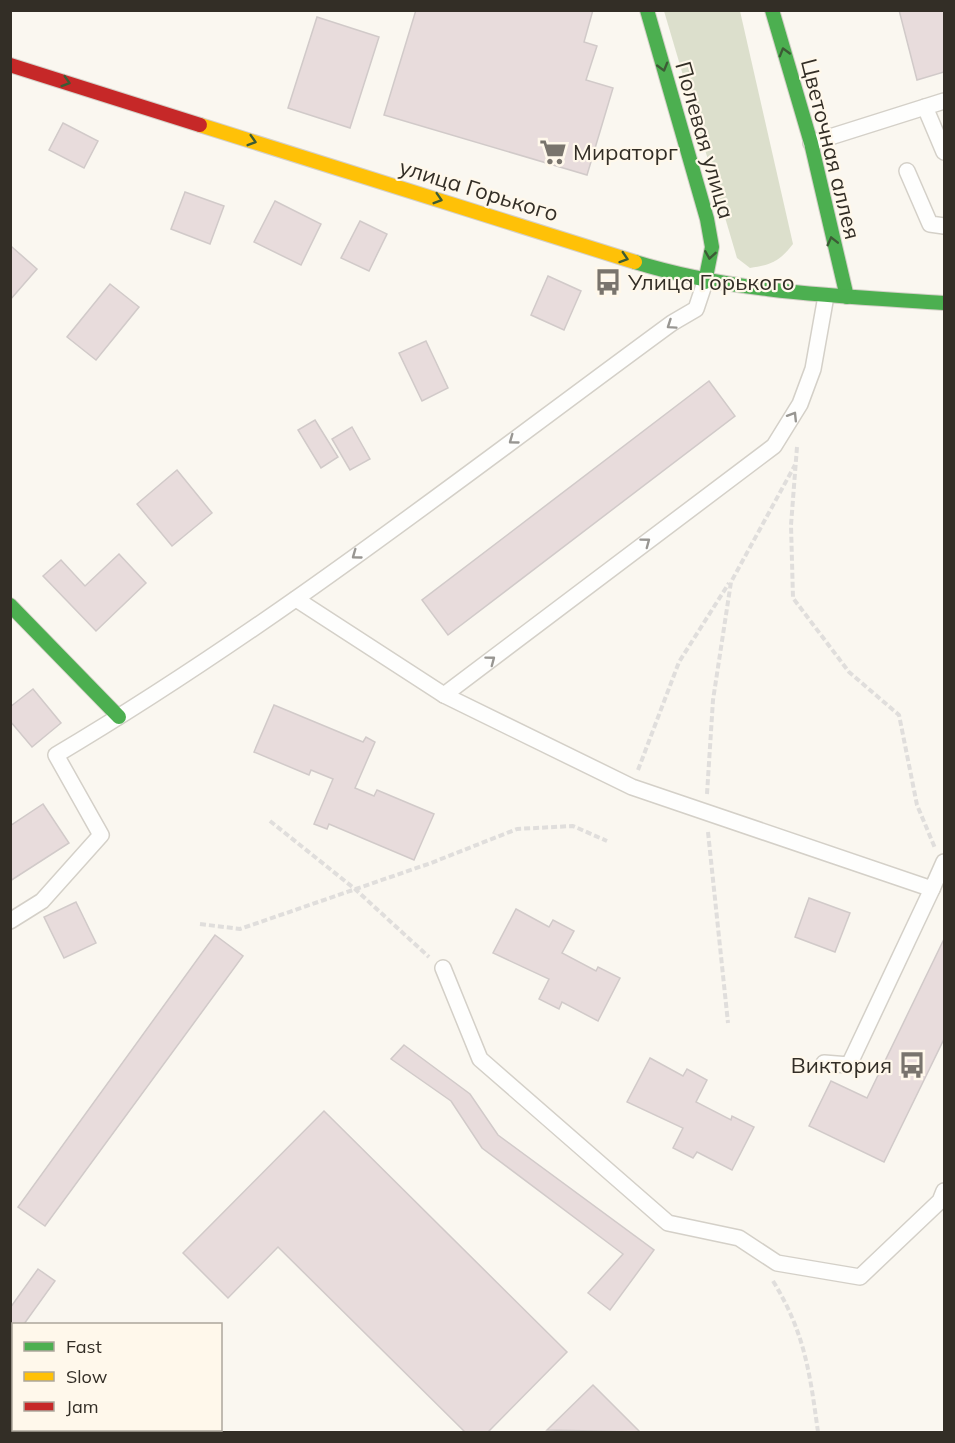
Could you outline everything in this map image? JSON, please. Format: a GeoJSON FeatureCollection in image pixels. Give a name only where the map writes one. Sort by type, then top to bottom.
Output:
{"type":"FeatureCollection","features":[{"type":"Feature","properties":{"kind":"main road","name":"Полевая улица"},"geometry":{"type":"LineString","coordinates":[[647,10],[707,219],[712,247],[705,282]]}},
{"type":"Feature","properties":{"kind":"main road","name":"Цветочная аллея"},"geometry":{"type":"LineString","coordinates":[[772,10],[811,143],[832,241],[847,297]]}},
{"type":"Feature","properties":{"kind":"main road","name":"улица Горького"},"geometry":{"type":"LineString","coordinates":[[10,65],[705,282],[779,292],[945,303]]}},
{"type":"Feature","properties":{"kind":"main road"},"geometry":{"type":"LineString","coordinates":[[10,605],[119,717]]}},
{"type":"Feature","properties":{"kind":"lane"},"geometry":{"type":"LineString","coordinates":[[811,143],[945,101]]}},
{"type":"Feature","properties":{"kind":"lane"},"geometry":{"type":"LineString","coordinates":[[925,107],[945,152]]}},
{"type":"Feature","properties":{"kind":"lane"},"geometry":{"type":"LineString","coordinates":[[907,171],[930,224],[945,225]]}},
{"type":"Feature","properties":{"kind":"lane"},"geometry":{"type":"LineString","coordinates":[[10,921],[42,901],[101,835],[56,755],[119,717],[296,599],[672,323],[696,309],[705,282]]}},
{"type":"Feature","properties":{"kind":"lane"},"geometry":{"type":"LineString","coordinates":[[444,695],[774,446],[800,404],[813,369],[826,296]]}},
{"type":"Feature","properties":{"kind":"lane"},"geometry":{"type":"LineString","coordinates":[[296,599],[444,695],[632,787],[932,889]]}},
{"type":"Feature","properties":{"kind":"lane"},"geometry":{"type":"LineString","coordinates":[[824,1063],[849,1065],[944,864]]}},
{"type":"Feature","properties":{"kind":"lane"},"geometry":{"type":"LineString","coordinates":[[443,968],[480,1059],[668,1223],[739,1238],[777,1263],[860,1277],[940,1201],[945,1191]]}},
{"type":"Feature","properties":{"kind":"path"},"geometry":{"type":"LineString","coordinates":[[797,445],[791,525],[793,598],[849,672],[900,716],[917,805],[944,864]]}},
{"type":"Feature","properties":{"kind":"path"},"geometry":{"type":"LineString","coordinates":[[632,787],[679,662],[731,582],[795,465]]}},
{"type":"Feature","properties":{"kind":"path"},"geometry":{"type":"LineString","coordinates":[[728,1023],[706,812],[713,700],[731,582]]}},
{"type":"Feature","properties":{"kind":"path"},"geometry":{"type":"LineString","coordinates":[[270,821],[355,889],[408,940],[443,968]]}},
{"type":"Feature","properties":{"kind":"path"},"geometry":{"type":"LineString","coordinates":[[200,924],[240,929],[431,863],[517,828],[573,826],[607,841]]}},
{"type":"Feature","properties":{"kind":"path"},"geometry":{"type":"LineString","coordinates":[[766,1272],[792,1311],[803,1343],[818,1432]]}},
{"type":"Feature","properties":{"kind":"green space"},"geometry":{"type":"Polygon","coordinates":[[[664,11],[740,11],[793,244],[784,254],[769,264],[750,268],[737,258],[664,11]]]}},
{"type":"Feature","properties":{"kind":"building"},"geometry":{"type":"Polygon","coordinates":[[[416,10],[593,10],[584,42],[597,46],[586,80],[613,88],[587,175],[384,115],[416,10]]]}},
{"type":"Feature","properties":{"kind":"building"},"geometry":{"type":"Polygon","coordinates":[[[899,10],[944,10],[944,72],[917,80],[899,10]]]}},
{"type":"Feature","properties":{"kind":"building"},"geometry":{"type":"Polygon","coordinates":[[[317,17],[379,37],[350,128],[288,108],[317,17]]]}},
{"type":"Feature","properties":{"kind":"building"},"geometry":{"type":"Polygon","coordinates":[[[63,123],[98,141],[84,168],[49,150],[63,123]]]}},
{"type":"Feature","properties":{"kind":"building"},"geometry":{"type":"Polygon","coordinates":[[[185,192],[224,206],[210,244],[171,229],[185,192]]]}},
{"type":"Feature","properties":{"kind":"building"},"geometry":{"type":"Polygon","coordinates":[[[275,201],[321,224],[301,265],[254,242],[275,201]]]}},
{"type":"Feature","properties":{"kind":"building"},"geometry":{"type":"Polygon","coordinates":[[[360,221],[387,234],[369,271],[341,258],[360,221]]]}},
{"type":"Feature","properties":{"kind":"building"},"geometry":{"type":"Polygon","coordinates":[[[12,247],[37,269],[10,300],[10,249],[12,247]]]}},
{"type":"Feature","properties":{"kind":"building"},"geometry":{"type":"Polygon","coordinates":[[[548,276],[581,291],[564,330],[531,315],[548,276]]]}},
{"type":"Feature","properties":{"kind":"building"},"geometry":{"type":"Polygon","coordinates":[[[110,284],[139,307],[96,360],[67,337],[110,284]]]}},
{"type":"Feature","properties":{"kind":"building"},"geometry":{"type":"Polygon","coordinates":[[[426,341],[448,388],[422,401],[399,353],[426,341]]]}},
{"type":"Feature","properties":{"kind":"building"},"geometry":{"type":"Polygon","coordinates":[[[709,381],[735,416],[448,635],[422,600],[709,381]]]}},
{"type":"Feature","properties":{"kind":"building"},"geometry":{"type":"Polygon","coordinates":[[[315,420],[338,457],[321,468],[298,430],[315,420]]]}},
{"type":"Feature","properties":{"kind":"building"},"geometry":{"type":"Polygon","coordinates":[[[352,427],[370,459],[350,470],[332,439],[352,427]]]}},
{"type":"Feature","properties":{"kind":"building"},"geometry":{"type":"Polygon","coordinates":[[[177,470],[212,513],[172,546],[137,504],[177,470]]]}},
{"type":"Feature","properties":{"kind":"building"},"geometry":{"type":"Polygon","coordinates":[[[119,554],[146,583],[96,631],[43,576],[61,560],[85,586],[119,554]]]}},
{"type":"Feature","properties":{"kind":"building"},"geometry":{"type":"Polygon","coordinates":[[[33,689],[61,723],[32,747],[10,721],[10,707],[33,689]]]}},
{"type":"Feature","properties":{"kind":"building"},"geometry":{"type":"Polygon","coordinates":[[[274,705],[363,742],[366,737],[375,742],[355,788],[374,796],[377,790],[434,814],[414,860],[329,824],[327,829],[314,824],[333,779],[311,770],[309,775],[254,752],[274,705]]]}},
{"type":"Feature","properties":{"kind":"building"},"geometry":{"type":"Polygon","coordinates":[[[43,804],[69,843],[10,881],[10,826],[43,804]]]}},
{"type":"Feature","properties":{"kind":"building"},"geometry":{"type":"Polygon","coordinates":[[[809,898],[850,913],[835,952],[795,937],[809,898]]]}},
{"type":"Feature","properties":{"kind":"building"},"geometry":{"type":"Polygon","coordinates":[[[76,902],[96,943],[64,958],[44,917],[76,902]]]}},
{"type":"Feature","properties":{"kind":"building"},"geometry":{"type":"Polygon","coordinates":[[[516,909],[549,927],[553,920],[574,931],[562,953],[596,971],[598,967],[620,978],[598,1021],[562,1002],[559,1009],[539,999],[549,979],[493,953],[516,909]]]}},
{"type":"Feature","properties":{"kind":"building"},"geometry":{"type":"Polygon","coordinates":[[[215,935],[243,956],[45,1226],[18,1207],[215,935]]]}},
{"type":"Feature","properties":{"kind":"building"},"geometry":{"type":"Polygon","coordinates":[[[944,939],[944,1039],[884,1162],[809,1126],[831,1081],[867,1098],[944,939]]]}},
{"type":"Feature","properties":{"kind":"building"},"geometry":{"type":"Polygon","coordinates":[[[404,1045],[470,1094],[498,1135],[654,1250],[610,1310],[588,1293],[623,1254],[482,1148],[451,1101],[391,1059],[404,1045]]]}},
{"type":"Feature","properties":{"kind":"building"},"geometry":{"type":"Polygon","coordinates":[[[650,1058],[683,1076],[687,1069],[707,1080],[696,1102],[731,1120],[732,1116],[754,1127],[732,1170],[697,1152],[693,1158],[673,1148],[683,1128],[627,1102],[650,1058]]]}},
{"type":"Feature","properties":{"kind":"building"},"geometry":{"type":"Polygon","coordinates":[[[324,1111],[567,1352],[488,1432],[465,1432],[278,1247],[228,1298],[183,1253],[324,1111]]]}},
{"type":"Feature","properties":{"kind":"building"},"geometry":{"type":"Polygon","coordinates":[[[38,1269],[55,1281],[25,1323],[12,1323],[10,1343],[10,1308],[38,1269]]]}},
{"type":"Feature","properties":{"kind":"building"},"geometry":{"type":"Polygon","coordinates":[[[593,1385],[640,1432],[547,1430],[593,1385]]]}},
{"type":"Feature","properties":{"kind":"traffic: fast"},"geometry":{"type":"LineString","coordinates":[[647,10],[707,219],[712,247],[705,282]]}},
{"type":"Feature","properties":{"kind":"traffic: fast"},"geometry":{"type":"LineString","coordinates":[[772,10],[811,143],[847,297]]}},
{"type":"Feature","properties":{"kind":"traffic: fast"},"geometry":{"type":"LineString","coordinates":[[635,262],[749,287],[944,303]]}},
{"type":"Feature","properties":{"kind":"traffic: fast"},"geometry":{"type":"LineString","coordinates":[[10,605],[119,717]]}},
{"type":"Feature","properties":{"kind":"traffic: slow"},"geometry":{"type":"LineString","coordinates":[[200,125],[635,262]]}},
{"type":"Feature","properties":{"kind":"traffic: jam"},"geometry":{"type":"LineString","coordinates":[[10,65],[200,125]]}},
{"type":"Feature","properties":{"kind":"place","name":"Мираторг"},"geometry":{"type":"Point","coordinates":[553,152]}},
{"type":"Feature","properties":{"kind":"place","name":"Улица Горького"},"geometry":{"type":"Point","coordinates":[608,282]}},
{"type":"Feature","properties":{"kind":"place","name":"Виктория"},"geometry":{"type":"Point","coordinates":[912,1065]}}]}
